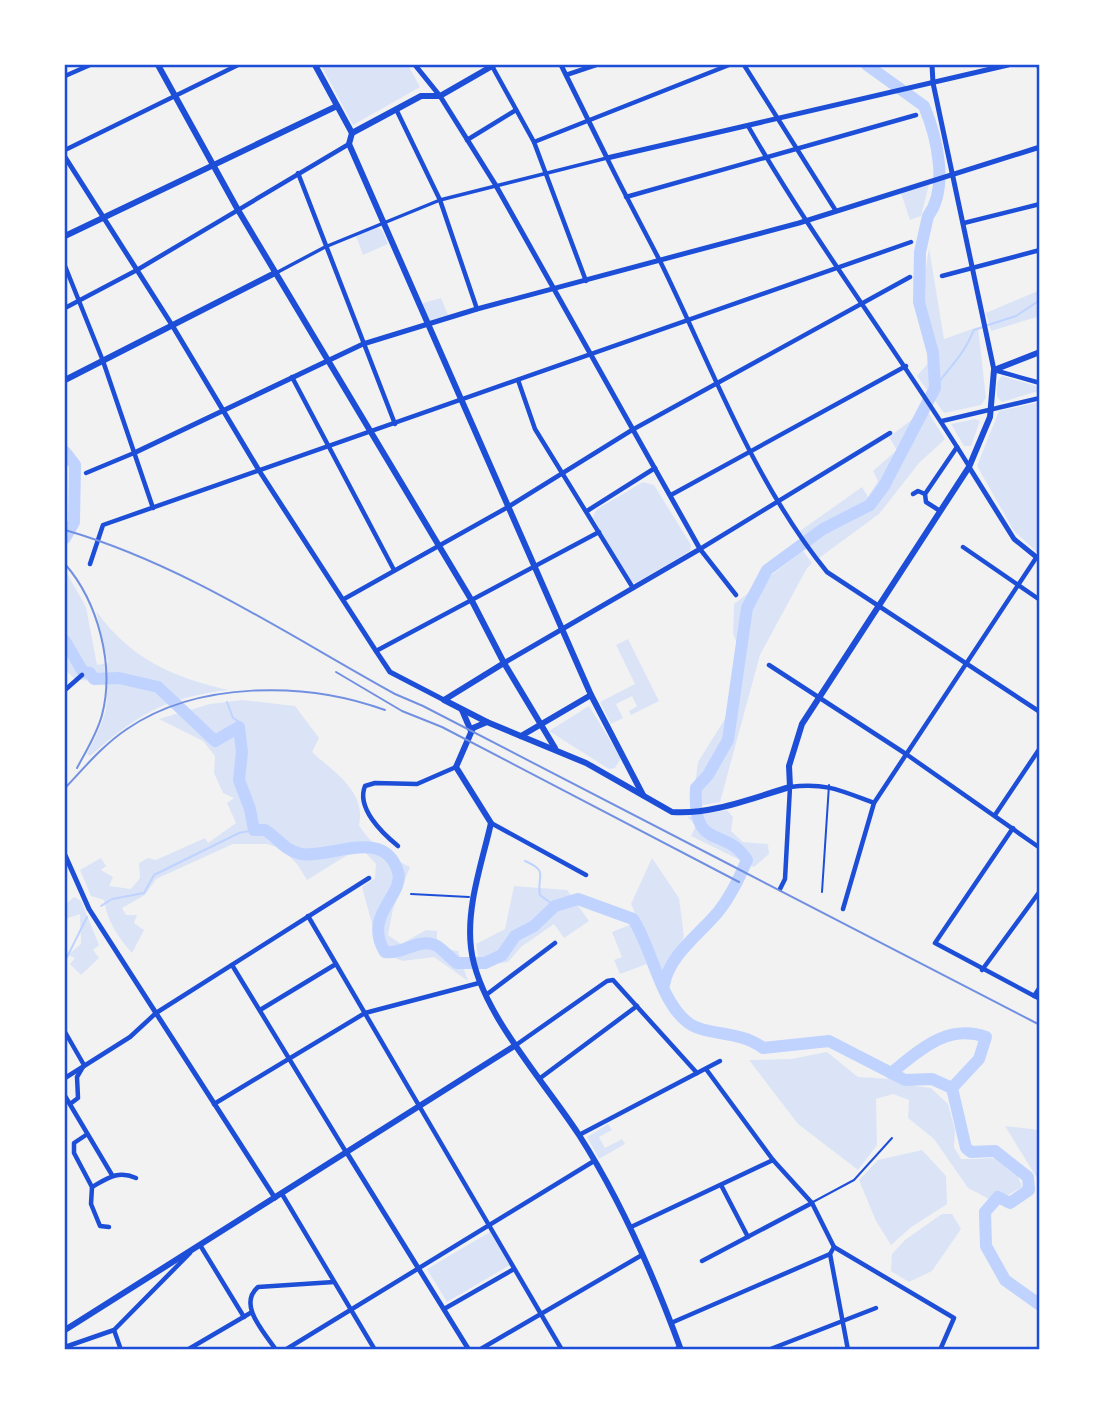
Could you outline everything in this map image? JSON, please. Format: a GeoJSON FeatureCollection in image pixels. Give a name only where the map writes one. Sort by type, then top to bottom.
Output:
{"type":"FeatureCollection","features":[{"type":"Feature","properties":{"kind":"main road"},"geometry":{"type":"LineString","coordinates":[[158,65],[211,164],[472,601],[504,663],[556,750]]}},
{"type":"Feature","properties":{"kind":"main road"},"geometry":{"type":"LineString","coordinates":[[315,65],[352,132],[349,144],[591,695],[645,797]]}},
{"type":"Feature","properties":{"kind":"main road"},"geometry":{"type":"LineString","coordinates":[[352,132],[421,96],[440,96],[493,65]]}},
{"type":"Feature","properties":{"kind":"main road"},"geometry":{"type":"LineString","coordinates":[[65,236],[337,106]]}},
{"type":"Feature","properties":{"kind":"main road"},"geometry":{"type":"LineString","coordinates":[[65,380],[275,273]]}},
{"type":"Feature","properties":{"kind":"main road"},"geometry":{"type":"LineString","coordinates":[[504,663],[444,700],[487,722],[611,776],[672,813],[724,806],[790,787],[789,766],[796,738],[817,697],[970,467],[991,410],[994,370],[1040,352]]}},
{"type":"Feature","properties":{"kind":"main road"},"geometry":{"type":"LineString","coordinates":[[521,736],[591,695]]}},
{"type":"Feature","properties":{"kind":"main road"},"geometry":{"type":"LineString","coordinates":[[462,710],[471,731]]}},
{"type":"Feature","properties":{"kind":"main road"},"geometry":{"type":"LineString","coordinates":[[487,722],[471,731],[456,767],[491,823],[469,926],[475,973],[516,1045],[579,1135],[631,1227],[678,1349]]}},
{"type":"Feature","properties":{"kind":"main road"},"geometry":{"type":"LineString","coordinates":[[611,776],[623,774],[626,764]]}},
{"type":"Feature","properties":{"kind":"main road"},"geometry":{"type":"LineString","coordinates":[[65,1330],[516,1045]]}},
{"type":"Feature","properties":{"kind":"street"},"geometry":{"type":"LineString","coordinates":[[65,76],[90,65]]}},
{"type":"Feature","properties":{"kind":"street"},"geometry":{"type":"LineString","coordinates":[[65,150],[238,65]]}},
{"type":"Feature","properties":{"kind":"street"},"geometry":{"type":"LineString","coordinates":[[415,65],[425,81],[440,96],[495,184],[700,549],[736,595]]}},
{"type":"Feature","properties":{"kind":"street"},"geometry":{"type":"LineString","coordinates":[[493,65],[534,142],[586,281]]}},
{"type":"Feature","properties":{"kind":"street"},"geometry":{"type":"LineString","coordinates":[[561,65],[660,262],[716,383],[798,535],[827,572],[1040,712]]}},
{"type":"Feature","properties":{"kind":"street"},"geometry":{"type":"LineString","coordinates":[[566,75],[596,65]]}},
{"type":"Feature","properties":{"kind":"street"},"geometry":{"type":"LineString","coordinates":[[534,142],[729,65]]}},
{"type":"Feature","properties":{"kind":"street"},"geometry":{"type":"LineString","coordinates":[[744,65],[836,211]]}},
{"type":"Feature","properties":{"kind":"street"},"geometry":{"type":"LineString","coordinates":[[932,65],[931,84],[964,223],[994,370],[1040,383]]}},
{"type":"Feature","properties":{"kind":"street"},"geometry":{"type":"LineString","coordinates":[[275,273],[325,247],[383,222],[440,200],[495,184],[1008,65]]}},
{"type":"Feature","properties":{"kind":"street"},"geometry":{"type":"LineString","coordinates":[[1039,65],[1040,74]]}},
{"type":"Feature","properties":{"kind":"street"},"geometry":{"type":"LineString","coordinates":[[421,96],[425,81]]}},
{"type":"Feature","properties":{"kind":"street"},"geometry":{"type":"LineString","coordinates":[[396,109],[440,200],[477,309]]}},
{"type":"Feature","properties":{"kind":"street"},"geometry":{"type":"LineString","coordinates":[[467,140],[516,110]]}},
{"type":"Feature","properties":{"kind":"street"},"geometry":{"type":"LineString","coordinates":[[626,197],[916,115]]}},
{"type":"Feature","properties":{"kind":"street"},"geometry":{"type":"LineString","coordinates":[[748,125],[805,221],[920,386],[1014,539],[1038,559],[874,803],[843,909]]}},
{"type":"Feature","properties":{"kind":"street"},"geometry":{"type":"LineString","coordinates":[[65,308],[137,270],[349,144]]}},
{"type":"Feature","properties":{"kind":"street"},"geometry":{"type":"LineString","coordinates":[[86,473],[134,453],[363,344],[477,309],[805,221],[950,173],[1040,147]]}},
{"type":"Feature","properties":{"kind":"street"},"geometry":{"type":"LineString","coordinates":[[65,157],[172,325],[260,472],[390,672],[444,700]]}},
{"type":"Feature","properties":{"kind":"street"},"geometry":{"type":"LineString","coordinates":[[298,173],[396,424]]}},
{"type":"Feature","properties":{"kind":"street"},"geometry":{"type":"LineString","coordinates":[[964,223],[1040,204]]}},
{"type":"Feature","properties":{"kind":"street"},"geometry":{"type":"LineString","coordinates":[[90,564],[103,525],[839,270],[911,242]]}},
{"type":"Feature","properties":{"kind":"street"},"geometry":{"type":"LineString","coordinates":[[942,276],[1040,250]]}},
{"type":"Feature","properties":{"kind":"street"},"geometry":{"type":"LineString","coordinates":[[65,266],[103,361],[153,508]]}},
{"type":"Feature","properties":{"kind":"street"},"geometry":{"type":"LineString","coordinates":[[344,599],[508,507],[632,430],[910,277]]}},
{"type":"Feature","properties":{"kind":"street"},"geometry":{"type":"LineString","coordinates":[[671,495],[906,366]]}},
{"type":"Feature","properties":{"kind":"street"},"geometry":{"type":"LineString","coordinates":[[292,377],[394,570]]}},
{"type":"Feature","properties":{"kind":"street"},"geometry":{"type":"LineString","coordinates":[[518,380],[535,429],[633,588]]}},
{"type":"Feature","properties":{"kind":"street"},"geometry":{"type":"LineString","coordinates":[[942,421],[1040,398]]}},
{"type":"Feature","properties":{"kind":"street"},"geometry":{"type":"LineString","coordinates":[[504,663],[780,503],[890,433]]}},
{"type":"Feature","properties":{"kind":"street"},"geometry":{"type":"LineString","coordinates":[[940,511],[926,502],[925,494],[957,447]]}},
{"type":"Feature","properties":{"kind":"street"},"geometry":{"type":"LineString","coordinates":[[587,511],[655,468]]}},
{"type":"Feature","properties":{"kind":"street"},"geometry":{"type":"LineString","coordinates":[[913,494],[918,491],[925,494]]}},
{"type":"Feature","properties":{"kind":"street"},"geometry":{"type":"LineString","coordinates":[[376,651],[599,532]]}},
{"type":"Feature","properties":{"kind":"street"},"geometry":{"type":"LineString","coordinates":[[963,547],[1040,600]]}},
{"type":"Feature","properties":{"kind":"street"},"geometry":{"type":"LineString","coordinates":[[768,664],[906,754],[1040,848]]}},
{"type":"Feature","properties":{"kind":"street"},"geometry":{"type":"LineString","coordinates":[[65,690],[82,675]]}},
{"type":"Feature","properties":{"kind":"street"},"geometry":{"type":"LineString","coordinates":[[995,815],[1040,748]]}},
{"type":"Feature","properties":{"kind":"street"},"geometry":{"type":"LineString","coordinates":[[398,846],[386,836],[365,808],[365,786],[375,783],[417,784],[456,767]]}},
{"type":"Feature","properties":{"kind":"street"},"geometry":{"type":"LineString","coordinates":[[780,889],[785,879],[790,787],[814,783],[828,785],[874,803]]}},
{"type":"Feature","properties":{"kind":"street"},"geometry":{"type":"LineString","coordinates":[[491,823],[586,875]]}},
{"type":"Feature","properties":{"kind":"street"},"geometry":{"type":"LineString","coordinates":[[1013,828],[934,943],[1040,999]]}},
{"type":"Feature","properties":{"kind":"street"},"geometry":{"type":"LineString","coordinates":[[65,855],[89,909],[214,1104],[334,1282],[374,1350]]}},
{"type":"Feature","properties":{"kind":"street"},"geometry":{"type":"LineString","coordinates":[[65,1078],[130,1037],[156,1013],[369,878]]}},
{"type":"Feature","properties":{"kind":"street"},"geometry":{"type":"LineString","coordinates":[[982,970],[1040,891]]}},
{"type":"Feature","properties":{"kind":"street"},"geometry":{"type":"LineString","coordinates":[[308,916],[562,1350]]}},
{"type":"Feature","properties":{"kind":"street"},"geometry":{"type":"LineString","coordinates":[[486,995],[555,943]]}},
{"type":"Feature","properties":{"kind":"street"},"geometry":{"type":"LineString","coordinates":[[260,1010],[336,964]]}},
{"type":"Feature","properties":{"kind":"street"},"geometry":{"type":"LineString","coordinates":[[232,965],[469,1350]]}},
{"type":"Feature","properties":{"kind":"street"},"geometry":{"type":"LineString","coordinates":[[516,1045],[607,981],[613,980],[697,1073]]}},
{"type":"Feature","properties":{"kind":"street"},"geometry":{"type":"LineString","coordinates":[[214,1104],[365,1013],[479,983]]}},
{"type":"Feature","properties":{"kind":"street"},"geometry":{"type":"LineString","coordinates":[[1034,996],[1040,987]]}},
{"type":"Feature","properties":{"kind":"street"},"geometry":{"type":"LineString","coordinates":[[539,1079],[637,1006]]}},
{"type":"Feature","properties":{"kind":"street"},"geometry":{"type":"LineString","coordinates":[[65,1032],[84,1065]]}},
{"type":"Feature","properties":{"kind":"street"},"geometry":{"type":"LineString","coordinates":[[579,1135],[720,1061]]}},
{"type":"Feature","properties":{"kind":"street"},"geometry":{"type":"LineString","coordinates":[[70,1104],[79,1098],[77,1077],[84,1065]]}},
{"type":"Feature","properties":{"kind":"street"},"geometry":{"type":"LineString","coordinates":[[706,1069],[773,1160],[812,1203],[834,1247],[954,1318],[940,1350]]}},
{"type":"Feature","properties":{"kind":"street"},"geometry":{"type":"LineString","coordinates":[[65,1096],[112,1175]]}},
{"type":"Feature","properties":{"kind":"street"},"geometry":{"type":"LineString","coordinates":[[86,1135],[74,1143],[74,1153],[92,1187],[91,1204],[100,1226],[109,1227]]}},
{"type":"Feature","properties":{"kind":"street"},"geometry":{"type":"LineString","coordinates":[[631,1227],[773,1160]]}},
{"type":"Feature","properties":{"kind":"street"},"geometry":{"type":"LineString","coordinates":[[285,1350],[594,1161]]}},
{"type":"Feature","properties":{"kind":"street"},"geometry":{"type":"LineString","coordinates":[[92,1187],[112,1175],[124,1172],[136,1178]]}},
{"type":"Feature","properties":{"kind":"street"},"geometry":{"type":"LineString","coordinates":[[721,1185],[748,1237]]}},
{"type":"Feature","properties":{"kind":"street"},"geometry":{"type":"LineString","coordinates":[[702,1261],[812,1203]]}},
{"type":"Feature","properties":{"kind":"street"},"geometry":{"type":"LineString","coordinates":[[200,1245],[244,1317]]}},
{"type":"Feature","properties":{"kind":"street"},"geometry":{"type":"LineString","coordinates":[[670,1323],[830,1254],[834,1247]]}},
{"type":"Feature","properties":{"kind":"street"},"geometry":{"type":"LineString","coordinates":[[65,1347],[114,1330],[193,1251]]}},
{"type":"Feature","properties":{"kind":"street"},"geometry":{"type":"LineString","coordinates":[[830,1254],[848,1350]]}},
{"type":"Feature","properties":{"kind":"street"},"geometry":{"type":"LineString","coordinates":[[479,1350],[642,1255]]}},
{"type":"Feature","properties":{"kind":"street"},"geometry":{"type":"LineString","coordinates":[[444,1309],[514,1269]]}},
{"type":"Feature","properties":{"kind":"street"},"geometry":{"type":"LineString","coordinates":[[276,1350],[251,1312],[251,1292],[258,1287],[334,1282]]}},
{"type":"Feature","properties":{"kind":"street"},"geometry":{"type":"LineString","coordinates":[[768,1350],[876,1308]]}},
{"type":"Feature","properties":{"kind":"street"},"geometry":{"type":"LineString","coordinates":[[187,1350],[251,1312]]}},
{"type":"Feature","properties":{"kind":"street"},"geometry":{"type":"LineString","coordinates":[[114,1330],[121,1350]]}},
{"type":"Feature","properties":{"kind":"lane"},"geometry":{"type":"LineString","coordinates":[[822,892],[828,785]]}},
{"type":"Feature","properties":{"kind":"lane"},"geometry":{"type":"LineString","coordinates":[[411,894],[474,897]]}},
{"type":"Feature","properties":{"kind":"lane"},"geometry":{"type":"LineString","coordinates":[[812,1203],[854,1180],[892,1138]]}},
{"type":"Feature","properties":{"kind":"shaded area"},"geometry":{"type":"Polygon","coordinates":[[[321,65],[408,65],[420,87],[353,125],[321,65]]]}},
{"type":"Feature","properties":{"kind":"shaded area"},"geometry":{"type":"Polygon","coordinates":[[[929,184],[921,216],[910,220],[901,193],[929,184]]]}},
{"type":"Feature","properties":{"kind":"shaded area"},"geometry":{"type":"Polygon","coordinates":[[[377,227],[382,230],[388,244],[363,255],[356,236],[377,227]]]}},
{"type":"Feature","properties":{"kind":"shaded area"},"geometry":{"type":"Polygon","coordinates":[[[929,248],[944,339],[978,327],[986,398],[981,405],[944,413],[917,376],[930,361],[933,346],[921,299],[929,248]]]}},
{"type":"Feature","properties":{"kind":"shaded area"},"geometry":{"type":"Polygon","coordinates":[[[1040,290],[1040,316],[991,331],[986,313],[1040,290]]]}},
{"type":"Feature","properties":{"kind":"shaded area"},"geometry":{"type":"Polygon","coordinates":[[[441,298],[448,315],[427,321],[423,303],[441,298]]]}},
{"type":"Feature","properties":{"kind":"shaded area"},"geometry":{"type":"Polygon","coordinates":[[[1002,376],[1040,387],[1040,394],[1035,392],[1002,402],[997,397],[997,382],[1002,376]]]}},
{"type":"Feature","properties":{"kind":"shaded area"},"geometry":{"type":"Polygon","coordinates":[[[1040,402],[1040,555],[1014,531],[977,466],[999,411],[1040,402]]]}},
{"type":"Feature","properties":{"kind":"shaded area"},"geometry":{"type":"Polygon","coordinates":[[[926,409],[945,439],[919,463],[879,514],[819,558],[800,531],[862,487],[868,497],[878,481],[873,471],[897,450],[889,437],[926,409]]]}},
{"type":"Feature","properties":{"kind":"shaded area"},"geometry":{"type":"Polygon","coordinates":[[[975,419],[980,421],[971,446],[964,446],[951,424],[975,419]]]}},
{"type":"Feature","properties":{"kind":"shaded area"},"geometry":{"type":"Polygon","coordinates":[[[643,482],[654,485],[691,545],[690,551],[636,583],[630,582],[593,517],[597,509],[643,482]]]}},
{"type":"Feature","properties":{"kind":"shaded area"},"geometry":{"type":"Polygon","coordinates":[[[803,551],[812,563],[760,655],[720,802],[692,807],[698,762],[728,714],[738,645],[733,634],[734,604],[803,551]]]}},
{"type":"Feature","properties":{"kind":"shaded area"},"geometry":{"type":"Polygon","coordinates":[[[65,570],[86,607],[97,665],[108,663],[96,611],[124,642],[154,664],[189,679],[228,690],[187,698],[153,710],[123,729],[90,756],[87,754],[103,719],[106,692],[104,683],[75,679],[65,670],[65,570]]]}},
{"type":"Feature","properties":{"kind":"shaded area"},"geometry":{"type":"Polygon","coordinates":[[[628,639],[659,701],[631,715],[629,711],[637,706],[632,696],[616,704],[623,718],[611,724],[600,702],[635,684],[616,645],[628,639]]]}},
{"type":"Feature","properties":{"kind":"shaded area"},"geometry":{"type":"Polygon","coordinates":[[[242,700],[295,706],[319,738],[312,752],[353,792],[358,802],[359,825],[363,832],[381,849],[410,867],[393,909],[388,935],[401,944],[426,930],[437,931],[437,941],[445,949],[458,951],[468,981],[434,957],[403,961],[380,953],[362,887],[375,878],[376,864],[364,851],[354,851],[307,880],[297,864],[282,849],[267,844],[233,844],[156,879],[145,895],[122,908],[126,915],[137,915],[134,923],[144,930],[132,953],[127,947],[110,922],[104,900],[91,896],[80,870],[101,858],[106,866],[101,870],[113,877],[109,886],[131,889],[140,878],[139,863],[148,858],[156,860],[205,838],[208,843],[236,823],[227,803],[234,798],[223,793],[214,773],[215,756],[203,741],[159,719],[210,704],[242,700]]]}},
{"type":"Feature","properties":{"kind":"shaded area"},"geometry":{"type":"Polygon","coordinates":[[[589,706],[621,758],[615,768],[609,769],[549,731],[589,706]]]}},
{"type":"Feature","properties":{"kind":"shaded area"},"geometry":{"type":"Polygon","coordinates":[[[727,810],[733,817],[731,831],[743,842],[768,844],[769,854],[754,867],[691,836],[696,825],[687,817],[727,810]]]}},
{"type":"Feature","properties":{"kind":"shaded area"},"geometry":{"type":"Polygon","coordinates":[[[652,858],[679,898],[684,937],[663,973],[631,904],[652,858]]]}},
{"type":"Feature","properties":{"kind":"shaded area"},"geometry":{"type":"Polygon","coordinates":[[[514,886],[567,890],[589,921],[564,938],[554,924],[521,947],[508,962],[480,967],[476,944],[505,929],[514,886]]]}},
{"type":"Feature","properties":{"kind":"shaded area"},"geometry":{"type":"Polygon","coordinates":[[[74,897],[81,901],[99,945],[93,950],[99,958],[81,975],[70,964],[75,958],[68,955],[81,944],[80,914],[65,919],[65,905],[74,897]]]}},
{"type":"Feature","properties":{"kind":"shaded area"},"geometry":{"type":"Polygon","coordinates":[[[632,924],[647,964],[620,974],[614,960],[622,957],[612,932],[632,924]]]}},
{"type":"Feature","properties":{"kind":"shaded area"},"geometry":{"type":"Polygon","coordinates":[[[827,1052],[858,1077],[892,1079],[907,1085],[931,1088],[948,1104],[955,1130],[954,1147],[961,1159],[990,1158],[1005,1162],[1012,1167],[1022,1187],[1008,1195],[999,1193],[989,1199],[968,1188],[934,1139],[908,1118],[909,1100],[893,1094],[876,1099],[877,1145],[858,1170],[798,1124],[749,1060],[791,1059],[827,1052]]]}},
{"type":"Feature","properties":{"kind":"shaded area"},"geometry":{"type":"Polygon","coordinates":[[[608,1124],[612,1130],[599,1137],[605,1148],[622,1139],[625,1144],[599,1159],[587,1137],[608,1124]]]}},
{"type":"Feature","properties":{"kind":"shaded area"},"geometry":{"type":"Polygon","coordinates":[[[1005,1126],[1040,1130],[1040,1183],[1005,1126]]]}},
{"type":"Feature","properties":{"kind":"shaded area"},"geometry":{"type":"Polygon","coordinates":[[[922,1150],[946,1176],[947,1204],[910,1228],[891,1245],[876,1221],[859,1180],[878,1160],[922,1150]]]}},
{"type":"Feature","properties":{"kind":"shaded area"},"geometry":{"type":"Polygon","coordinates":[[[942,1214],[952,1214],[961,1229],[932,1271],[909,1282],[891,1271],[892,1254],[905,1240],[942,1214]]]}},
{"type":"Feature","properties":{"kind":"shaded area"},"geometry":{"type":"Polygon","coordinates":[[[490,1232],[510,1265],[447,1302],[427,1269],[490,1232]]]}},
{"type":"Feature","properties":{"kind":"waterway"},"geometry":{"type":"LineString","coordinates":[[664,985],[678,955],[727,900],[747,860],[729,843],[705,830],[699,822],[696,808],[696,788],[708,775],[728,740],[747,608],[767,570],[823,529],[870,505],[884,486],[935,388],[933,353],[919,302],[920,252],[928,216],[938,191],[937,147],[924,106],[867,65]]}},
{"type":"Feature","properties":{"kind":"waterway"},"geometry":{"type":"LineString","coordinates":[[988,325],[1016,316],[1040,300]]}},
{"type":"Feature","properties":{"kind":"waterway"},"geometry":{"type":"LineString","coordinates":[[935,388],[961,354],[974,330],[983,327]]}},
{"type":"Feature","properties":{"kind":"waterway"},"geometry":{"type":"LineString","coordinates":[[65,452],[75,465],[74,522],[65,538]]}},
{"type":"Feature","properties":{"kind":"waterway"},"geometry":{"type":"LineString","coordinates":[[65,641],[83,672],[90,673],[94,679],[119,678],[158,687],[215,741],[239,727],[242,752],[239,780],[250,809],[254,830],[265,830],[286,847],[301,854],[369,847],[381,850],[391,858],[399,881],[378,927],[379,939],[385,952],[429,943],[438,946],[457,963],[485,963],[502,955],[515,936],[534,926],[555,906],[578,899],[633,919],[669,999],[693,1026],[743,1038],[763,1048],[829,1041],[905,1080],[932,1079],[952,1088],[966,1148],[971,1152],[995,1151],[1028,1177],[1029,1190],[1010,1203],[998,1197],[985,1212],[986,1246],[1005,1280],[1040,1305]]}},
{"type":"Feature","properties":{"kind":"waterway"},"geometry":{"type":"LineString","coordinates":[[227,702],[233,718],[241,723],[239,727]]}},
{"type":"Feature","properties":{"kind":"waterway"},"geometry":{"type":"LineString","coordinates":[[101,906],[112,899],[144,893],[154,875],[239,833],[254,830]]}},
{"type":"Feature","properties":{"kind":"waterway"},"geometry":{"type":"LineString","coordinates":[[525,861],[540,871],[540,895],[555,906]]}},
{"type":"Feature","properties":{"kind":"waterway"},"geometry":{"type":"LineString","coordinates":[[65,961],[87,917]]}},
{"type":"Feature","properties":{"kind":"waterway"},"geometry":{"type":"LineString","coordinates":[[891,1073],[924,1048],[946,1036],[959,1033],[986,1037],[979,1059],[952,1088]]}},
{"type":"Feature","properties":{"kind":"railway"},"geometry":{"type":"LineString","coordinates":[[65,530],[109,544],[193,581],[395,694],[423,706],[1040,1025]]}},
{"type":"Feature","properties":{"kind":"railway"},"geometry":{"type":"LineString","coordinates":[[65,564],[77,579],[95,615],[105,655],[102,715],[77,768]]}},
{"type":"Feature","properties":{"kind":"railway"},"geometry":{"type":"LineString","coordinates":[[336,672],[402,711],[442,727],[739,882]]}},
{"type":"Feature","properties":{"kind":"railway"},"geometry":{"type":"LineString","coordinates":[[65,788],[118,735],[155,713],[186,702],[219,694],[287,691],[321,694],[385,710]]}}]}
